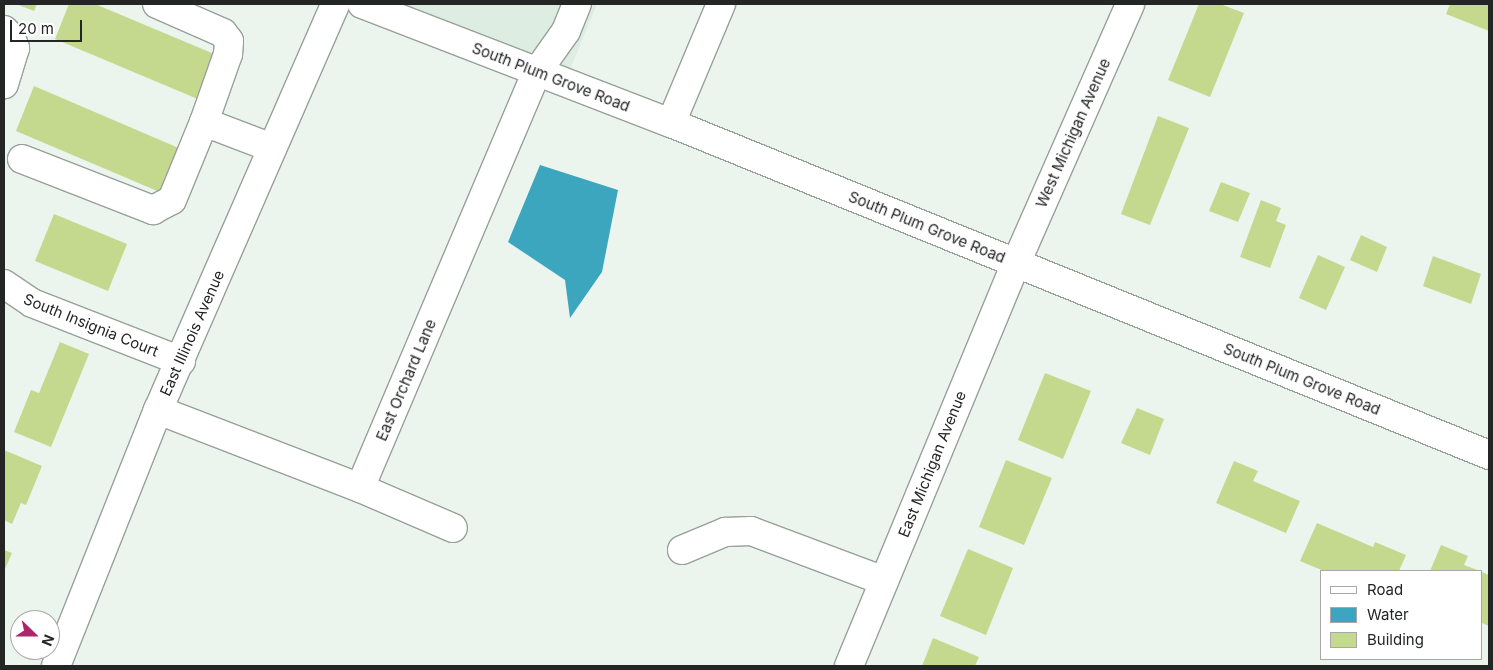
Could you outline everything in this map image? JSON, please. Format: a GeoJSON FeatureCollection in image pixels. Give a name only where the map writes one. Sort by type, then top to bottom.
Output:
{"type":"FeatureCollection","features":[{"type":"Feature","properties":{"kind":"street"},"geometry":{"type":"LineString","coordinates":[[22,159],[153,210],[172,200],[204,122],[228,54],[229,42],[223,33],[157,4]]}},
{"type":"Feature","properties":{"kind":"street","name":"East Illinois Avenue"},"geometry":{"type":"LineString","coordinates":[[56,666],[158,410],[335,4]]}},
{"type":"Feature","properties":{"kind":"street","name":"South Plum Grove Road"},"geometry":{"type":"LineString","coordinates":[[362,4],[671,123],[1489,455]]}},
{"type":"Feature","properties":{"kind":"street"},"geometry":{"type":"LineString","coordinates":[[671,123],[721,4]]}},
{"type":"Feature","properties":{"kind":"street","name":"West Michigan Avenue"},"geometry":{"type":"LineString","coordinates":[[1016,263],[1130,4]]}},
{"type":"Feature","properties":{"kind":"street","name":"East Orchard Lane"},"geometry":{"type":"LineString","coordinates":[[360,488],[537,72],[566,31],[571,5]]}},
{"type":"Feature","properties":{"kind":"street"},"geometry":{"type":"LineString","coordinates":[[4,30],[11,37],[15,48],[4,84]]}},
{"type":"Feature","properties":{"kind":"street"},"geometry":{"type":"LineString","coordinates":[[204,122],[272,148]]}},
{"type":"Feature","properties":{"kind":"street","name":"East Michigan Avenue"},"geometry":{"type":"LineString","coordinates":[[849,666],[1016,263]]}},
{"type":"Feature","properties":{"kind":"street","name":"South Insignia Court"},"geometry":{"type":"LineString","coordinates":[[4,284],[32,303],[180,361]]}},
{"type":"Feature","properties":{"kind":"street"},"geometry":{"type":"LineString","coordinates":[[158,410],[360,488],[452,528]]}},
{"type":"Feature","properties":{"kind":"street"},"geometry":{"type":"LineString","coordinates":[[682,550],[725,532],[751,531],[884,581]]}},
{"type":"Feature","properties":{"kind":"shaded area"},"geometry":{"type":"Polygon","coordinates":[[[362,4],[597,4],[565,82],[362,4]]]}},
{"type":"Feature","properties":{"kind":"water"},"geometry":{"type":"Polygon","coordinates":[[[540,165],[618,190],[602,272],[570,318],[565,280],[508,242],[540,165]]]}},
{"type":"Feature","properties":{"kind":"building"},"geometry":{"type":"Polygon","coordinates":[[[16,4],[37,4],[34,11],[16,4]]]}},
{"type":"Feature","properties":{"kind":"building"},"geometry":{"type":"Polygon","coordinates":[[[69,4],[95,4],[219,56],[200,100],[55,39],[69,4]]]}},
{"type":"Feature","properties":{"kind":"building"},"geometry":{"type":"Polygon","coordinates":[[[1199,4],[1220,4],[1244,13],[1210,97],[1168,80],[1199,4]]]}},
{"type":"Feature","properties":{"kind":"building"},"geometry":{"type":"Polygon","coordinates":[[[1450,4],[1489,4],[1489,31],[1446,14],[1450,4]]]}},
{"type":"Feature","properties":{"kind":"building"},"geometry":{"type":"Polygon","coordinates":[[[34,86],[181,149],[162,193],[16,131],[34,86]]]}},
{"type":"Feature","properties":{"kind":"building"},"geometry":{"type":"Polygon","coordinates":[[[1158,116],[1189,128],[1150,225],[1121,214],[1158,116]]]}},
{"type":"Feature","properties":{"kind":"building"},"geometry":{"type":"Polygon","coordinates":[[[1221,182],[1250,193],[1238,222],[1209,211],[1221,182]]]}},
{"type":"Feature","properties":{"kind":"building"},"geometry":{"type":"Polygon","coordinates":[[[1261,200],[1281,208],[1276,221],[1286,225],[1270,268],[1240,257],[1261,200]]]}},
{"type":"Feature","properties":{"kind":"building"},"geometry":{"type":"Polygon","coordinates":[[[54,214],[127,244],[108,291],[35,261],[54,214]]]}},
{"type":"Feature","properties":{"kind":"building"},"geometry":{"type":"Polygon","coordinates":[[[1361,235],[1387,247],[1377,272],[1350,260],[1361,235]]]}},
{"type":"Feature","properties":{"kind":"building"},"geometry":{"type":"Polygon","coordinates":[[[1318,255],[1345,267],[1326,310],[1299,298],[1318,255]]]}},
{"type":"Feature","properties":{"kind":"building"},"geometry":{"type":"Polygon","coordinates":[[[1433,256],[1481,274],[1471,304],[1423,286],[1433,256]]]}},
{"type":"Feature","properties":{"kind":"building"},"geometry":{"type":"Polygon","coordinates":[[[60,342],[89,354],[51,447],[14,432],[31,390],[39,393],[60,342]]]}},
{"type":"Feature","properties":{"kind":"building"},"geometry":{"type":"Polygon","coordinates":[[[1045,373],[1091,391],[1063,459],[1018,440],[1045,373]]]}},
{"type":"Feature","properties":{"kind":"building"},"geometry":{"type":"Polygon","coordinates":[[[1137,408],[1164,419],[1150,455],[1121,443],[1137,408]]]}},
{"type":"Feature","properties":{"kind":"building"},"geometry":{"type":"Polygon","coordinates":[[[4,450],[42,466],[26,505],[21,503],[12,524],[4,520],[4,450]]]}},
{"type":"Feature","properties":{"kind":"building"},"geometry":{"type":"Polygon","coordinates":[[[1006,460],[1052,478],[1024,545],[979,527],[1006,460]]]}},
{"type":"Feature","properties":{"kind":"building"},"geometry":{"type":"Polygon","coordinates":[[[1234,461],[1258,471],[1253,481],[1300,501],[1286,533],[1216,503],[1234,461]]]}},
{"type":"Feature","properties":{"kind":"building"},"geometry":{"type":"Polygon","coordinates":[[[1317,523],[1373,547],[1375,542],[1406,555],[1399,570],[1322,570],[1300,561],[1317,523]]]}},
{"type":"Feature","properties":{"kind":"building"},"geometry":{"type":"Polygon","coordinates":[[[1441,545],[1468,556],[1464,565],[1477,570],[1430,570],[1441,545]]]}},
{"type":"Feature","properties":{"kind":"building"},"geometry":{"type":"Polygon","coordinates":[[[968,549],[1013,568],[986,635],[940,616],[968,549]]]}},
{"type":"Feature","properties":{"kind":"building"},"geometry":{"type":"Polygon","coordinates":[[[4,550],[12,553],[4,571],[4,550]]]}},
{"type":"Feature","properties":{"kind":"building"},"geometry":{"type":"Polygon","coordinates":[[[1483,572],[1489,575],[1489,626],[1483,623],[1483,572]]]}},
{"type":"Feature","properties":{"kind":"building"},"geometry":{"type":"Polygon","coordinates":[[[933,638],[979,657],[975,666],[922,666],[933,638]]]}}]}
